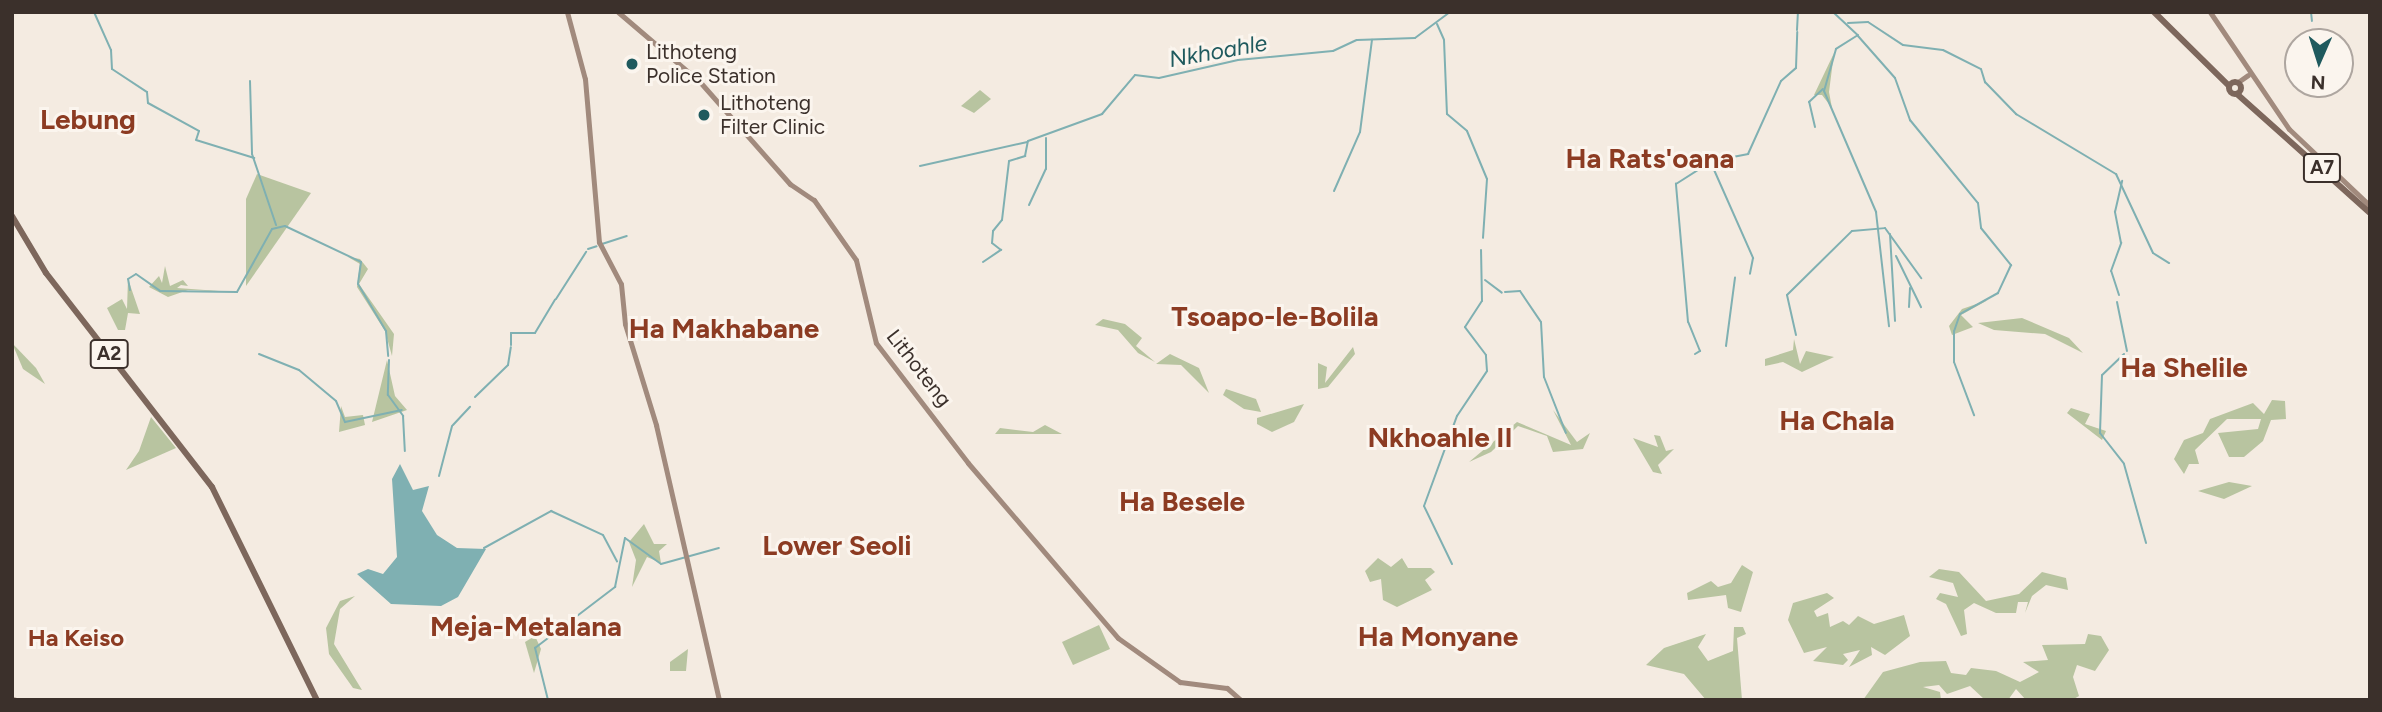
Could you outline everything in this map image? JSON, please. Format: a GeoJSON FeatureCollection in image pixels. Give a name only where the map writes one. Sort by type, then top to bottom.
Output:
{"type":"FeatureCollection","features":[{"type":"Feature","properties":{"kind":"main road"},"geometry":{"type":"LineString","coordinates":[[567,12],[585,79],[599,242],[621,284],[625,324],[685,554],[719,700]]}},
{"type":"Feature","properties":{"kind":"main road","name":"Lithoteng"},"geometry":{"type":"LineString","coordinates":[[618,12],[700,82],[790,184],[814,200],[856,260],[874,340],[968,463],[1118,638],[1181,682],[1227,688],[1241,700]]}},
{"type":"Feature","properties":{"kind":"main road","name":"A7"},"geometry":{"type":"LineString","coordinates":[[2154,12],[2370,213]]}},
{"type":"Feature","properties":{"kind":"main road"},"geometry":{"type":"LineString","coordinates":[[2210,12],[2249,76],[2289,129],[2370,206]]}},
{"type":"Feature","properties":{"kind":"main road"},"geometry":{"type":"LineString","coordinates":[[2237,87],[2249,76]]}},
{"type":"Feature","properties":{"kind":"main road","name":"A2"},"geometry":{"type":"LineString","coordinates":[[12,216],[46,273],[206,479],[255,565],[256,576],[317,700]]}},
{"type":"Feature","properties":{"kind":"green space"},"geometry":{"type":"Polygon","coordinates":[[[1834,53],[1829,92],[1832,108],[1822,95],[1814,95],[1834,53]]]}},
{"type":"Feature","properties":{"kind":"green space"},"geometry":{"type":"Polygon","coordinates":[[[980,90],[991,99],[974,113],[961,106],[980,90]]]}},
{"type":"Feature","properties":{"kind":"green space"},"geometry":{"type":"Polygon","coordinates":[[[257,174],[311,193],[246,286],[246,199],[257,174]]]}},
{"type":"Feature","properties":{"kind":"green space"},"geometry":{"type":"Polygon","coordinates":[[[348,257],[360,259],[368,269],[359,284],[394,334],[392,356],[385,331],[357,287],[360,264],[348,257]]]}},
{"type":"Feature","properties":{"kind":"green space"},"geometry":{"type":"Polygon","coordinates":[[[165,266],[170,286],[183,280],[188,286],[181,285],[177,288],[233,292],[188,290],[168,297],[149,287],[159,276],[162,283],[165,266]]]}},
{"type":"Feature","properties":{"kind":"green space"},"geometry":{"type":"Polygon","coordinates":[[[128,279],[140,314],[128,313],[125,330],[118,330],[107,308],[122,299],[127,309],[128,279]]]}},
{"type":"Feature","properties":{"kind":"green space"},"geometry":{"type":"Polygon","coordinates":[[[1988,300],[1961,315],[1973,327],[1952,335],[1949,326],[1962,309],[1988,300]]]}},
{"type":"Feature","properties":{"kind":"green space"},"geometry":{"type":"Polygon","coordinates":[[[2022,318],[2069,338],[2083,353],[2045,334],[1994,330],[1978,323],[2022,318]]]}},
{"type":"Feature","properties":{"kind":"green space"},"geometry":{"type":"Polygon","coordinates":[[[1103,319],[1125,324],[1142,338],[1136,346],[1155,362],[1138,353],[1118,330],[1095,325],[1103,319]]]}},
{"type":"Feature","properties":{"kind":"green space"},"geometry":{"type":"Polygon","coordinates":[[[1794,339],[1800,364],[1806,351],[1834,357],[1802,372],[1783,362],[1765,366],[1765,359],[1793,350],[1794,339]]]}},
{"type":"Feature","properties":{"kind":"green space"},"geometry":{"type":"Polygon","coordinates":[[[12,343],[36,368],[45,384],[23,369],[12,343]]]}},
{"type":"Feature","properties":{"kind":"green space"},"geometry":{"type":"Polygon","coordinates":[[[1353,347],[1355,354],[1328,387],[1318,389],[1318,363],[1327,367],[1325,383],[1353,347]]]}},
{"type":"Feature","properties":{"kind":"green space"},"geometry":{"type":"Polygon","coordinates":[[[1170,354],[1199,368],[1209,393],[1181,365],[1156,364],[1170,354]]]}},
{"type":"Feature","properties":{"kind":"green space"},"geometry":{"type":"Polygon","coordinates":[[[387,360],[395,396],[407,410],[372,422],[387,360]]]}},
{"type":"Feature","properties":{"kind":"green space"},"geometry":{"type":"Polygon","coordinates":[[[1226,389],[1256,399],[1261,412],[1244,409],[1223,395],[1226,389]]]}},
{"type":"Feature","properties":{"kind":"green space"},"geometry":{"type":"Polygon","coordinates":[[[2272,400],[2285,401],[2286,419],[2271,420],[2263,441],[2244,457],[2229,457],[2218,433],[2258,429],[2261,419],[2227,419],[2195,450],[2199,464],[2189,464],[2184,474],[2174,459],[2184,440],[2203,433],[2210,419],[2253,403],[2264,414],[2272,400]]]}},
{"type":"Feature","properties":{"kind":"green space"},"geometry":{"type":"Polygon","coordinates":[[[1304,404],[1294,422],[1272,432],[1257,424],[1257,418],[1304,404]]]}},
{"type":"Feature","properties":{"kind":"green space"},"geometry":{"type":"Polygon","coordinates":[[[341,406],[345,417],[363,415],[365,425],[339,432],[341,406]]]}},
{"type":"Feature","properties":{"kind":"green space"},"geometry":{"type":"Polygon","coordinates":[[[2071,408],[2090,414],[2085,424],[2106,431],[2102,440],[2067,413],[2071,408]]]}},
{"type":"Feature","properties":{"kind":"green space"},"geometry":{"type":"Polygon","coordinates":[[[1553,410],[1577,442],[1590,433],[1583,449],[1553,452],[1547,436],[1518,426],[1491,452],[1469,462],[1517,422],[1571,445],[1553,410]]]}},
{"type":"Feature","properties":{"kind":"green space"},"geometry":{"type":"Polygon","coordinates":[[[151,417],[176,448],[126,470],[139,451],[151,417]]]}},
{"type":"Feature","properties":{"kind":"green space"},"geometry":{"type":"Polygon","coordinates":[[[1045,425],[1062,434],[995,434],[1000,428],[1033,432],[1045,425]]]}},
{"type":"Feature","properties":{"kind":"green space"},"geometry":{"type":"Polygon","coordinates":[[[1654,435],[1660,436],[1666,451],[1674,449],[1658,465],[1662,474],[1653,472],[1633,438],[1658,447],[1654,435]]]}},
{"type":"Feature","properties":{"kind":"green space"},"geometry":{"type":"Polygon","coordinates":[[[2229,482],[2252,486],[2224,499],[2198,491],[2229,482]]]}},
{"type":"Feature","properties":{"kind":"green space"},"geometry":{"type":"Polygon","coordinates":[[[644,524],[654,544],[667,544],[659,551],[661,563],[647,557],[632,587],[636,560],[629,542],[644,524]]]}},
{"type":"Feature","properties":{"kind":"green space"},"geometry":{"type":"Polygon","coordinates":[[[1378,558],[1391,567],[1402,558],[1408,568],[1431,568],[1435,572],[1425,580],[1432,590],[1397,607],[1383,600],[1381,579],[1370,582],[1365,571],[1378,558]]]}},
{"type":"Feature","properties":{"kind":"green space"},"geometry":{"type":"Polygon","coordinates":[[[1742,565],[1753,572],[1741,612],[1728,608],[1726,595],[1688,600],[1687,593],[1711,581],[1718,587],[1731,583],[1742,565]]]}},
{"type":"Feature","properties":{"kind":"green space"},"geometry":{"type":"Polygon","coordinates":[[[1939,569],[1959,572],[1986,601],[2019,594],[2042,572],[2066,578],[2068,590],[2046,585],[2032,596],[2025,613],[2028,602],[2018,602],[2016,613],[1996,613],[1974,603],[1964,610],[1967,634],[1961,636],[1946,604],[1936,599],[1940,593],[1958,597],[1953,583],[1929,577],[1939,569]]]}},
{"type":"Feature","properties":{"kind":"green space"},"geometry":{"type":"Polygon","coordinates":[[[1827,593],[1834,598],[1814,611],[1817,617],[1828,613],[1830,627],[1843,621],[1849,625],[1858,616],[1874,624],[1904,615],[1910,636],[1885,655],[1871,647],[1872,655],[1849,667],[1860,650],[1843,654],[1848,660],[1843,665],[1813,661],[1827,647],[1804,653],[1788,620],[1793,603],[1827,593]]]}},
{"type":"Feature","properties":{"kind":"green space"},"geometry":{"type":"Polygon","coordinates":[[[355,596],[340,609],[334,644],[362,690],[353,688],[329,654],[326,628],[340,601],[355,596]]]}},
{"type":"Feature","properties":{"kind":"green space"},"geometry":{"type":"Polygon","coordinates":[[[1099,625],[1110,649],[1073,665],[1062,642],[1099,625]]]}},
{"type":"Feature","properties":{"kind":"green space"},"geometry":{"type":"Polygon","coordinates":[[[1734,627],[1743,627],[1746,634],[1737,638],[1742,700],[1706,700],[1684,674],[1646,665],[1664,648],[1706,634],[1698,647],[1708,661],[1733,651],[1734,627]]]}},
{"type":"Feature","properties":{"kind":"green space"},"geometry":{"type":"Polygon","coordinates":[[[2088,634],[2101,636],[2109,650],[2095,671],[2077,665],[2073,677],[2079,696],[2072,700],[2026,700],[2016,689],[2008,700],[1984,699],[1970,686],[1947,694],[1939,685],[1923,687],[1940,692],[1941,700],[1863,700],[1883,672],[1920,662],[1946,661],[1951,673],[1966,675],[1971,668],[1996,671],[2020,682],[2039,672],[2023,662],[2048,660],[2042,645],[2085,644],[2088,634]]]}},
{"type":"Feature","properties":{"kind":"green space"},"geometry":{"type":"Polygon","coordinates":[[[535,636],[541,649],[534,673],[525,642],[535,636]]]}},
{"type":"Feature","properties":{"kind":"green space"},"geometry":{"type":"Polygon","coordinates":[[[688,649],[686,671],[670,671],[670,662],[688,649]]]}},
{"type":"Feature","properties":{"kind":"water"},"geometry":{"type":"Polygon","coordinates":[[[400,464],[413,490],[429,486],[422,511],[437,535],[457,548],[486,549],[458,597],[441,606],[391,604],[357,574],[368,569],[383,574],[397,557],[392,479],[400,464]]]}},
{"type":"Feature","properties":{"kind":"waterway"},"geometry":{"type":"LineString","coordinates":[[94,12],[111,50],[112,69],[147,92],[148,103],[199,131],[196,140],[254,158]]}},
{"type":"Feature","properties":{"kind":"waterway","name":"Nkhoahle"},"geometry":{"type":"LineString","coordinates":[[983,262],[1001,250],[992,243],[993,231],[1002,220],[1009,161],[1025,156],[1028,141],[1102,114],[1135,75],[1159,78],[1238,60],[1333,51],[1357,40],[1415,38],[1450,12]]}},
{"type":"Feature","properties":{"kind":"waterway"},"geometry":{"type":"LineString","coordinates":[[1797,30],[1798,12]]}},
{"type":"Feature","properties":{"kind":"waterway"},"geometry":{"type":"LineString","coordinates":[[1833,12],[1858,35],[1836,49],[1824,91],[1876,212],[1889,326]]}},
{"type":"Feature","properties":{"kind":"waterway"},"geometry":{"type":"LineString","coordinates":[[2311,12],[2312,21]]}},
{"type":"Feature","properties":{"kind":"waterway"},"geometry":{"type":"LineString","coordinates":[[1848,23],[1868,22],[1903,45],[1943,50],[1981,69],[1985,82],[2016,114],[2116,174],[2153,253],[2169,263]]}},
{"type":"Feature","properties":{"kind":"waterway"},"geometry":{"type":"LineString","coordinates":[[1437,24],[1444,40],[1447,114],[1467,131],[1487,179],[1483,238]]}},
{"type":"Feature","properties":{"kind":"waterway"},"geometry":{"type":"LineString","coordinates":[[1695,354],[1700,351],[1688,322],[1676,184],[1712,161],[1748,154],[1781,81],[1796,68],[1797,32]]}},
{"type":"Feature","properties":{"kind":"waterway"},"geometry":{"type":"LineString","coordinates":[[1858,36],[1895,78],[1910,120],[1978,203],[1981,228],[2011,265],[1998,293],[1960,314],[1954,331],[1954,362],[1974,415]]}},
{"type":"Feature","properties":{"kind":"waterway"},"geometry":{"type":"LineString","coordinates":[[1334,191],[1360,132],[1372,40]]}},
{"type":"Feature","properties":{"kind":"waterway"},"geometry":{"type":"LineString","coordinates":[[250,81],[252,154],[276,225]]}},
{"type":"Feature","properties":{"kind":"waterway"},"geometry":{"type":"LineString","coordinates":[[1815,127],[1809,102],[1823,89]]}},
{"type":"Feature","properties":{"kind":"waterway"},"geometry":{"type":"LineString","coordinates":[[1029,205],[1046,169],[1046,138]]}},
{"type":"Feature","properties":{"kind":"waterway"},"geometry":{"type":"LineString","coordinates":[[920,166],[1027,142]]}},
{"type":"Feature","properties":{"kind":"waterway"},"geometry":{"type":"LineString","coordinates":[[1711,163],[1753,258],[1750,274]]}},
{"type":"Feature","properties":{"kind":"waterway"},"geometry":{"type":"LineString","coordinates":[[2119,295],[2111,271],[2121,243],[2115,212],[2122,181]]}},
{"type":"Feature","properties":{"kind":"waterway"},"geometry":{"type":"LineString","coordinates":[[130,290],[128,279],[136,274],[160,291],[237,292],[272,229],[285,226],[361,262],[358,284],[386,331],[388,356]]}},
{"type":"Feature","properties":{"kind":"waterway"},"geometry":{"type":"LineString","coordinates":[[1796,335],[1787,295],[1852,231],[1885,228],[1921,278]]}},
{"type":"Feature","properties":{"kind":"waterway"},"geometry":{"type":"LineString","coordinates":[[1890,234],[1895,321]]}},
{"type":"Feature","properties":{"kind":"waterway"},"geometry":{"type":"LineString","coordinates":[[602,244],[627,236]]}},
{"type":"Feature","properties":{"kind":"waterway"},"geometry":{"type":"LineString","coordinates":[[588,249],[597,246]]}},
{"type":"Feature","properties":{"kind":"waterway"},"geometry":{"type":"LineString","coordinates":[[1452,564],[1424,506],[1457,416],[1487,371],[1486,355],[1465,327],[1482,301],[1481,250]]}},
{"type":"Feature","properties":{"kind":"waterway"},"geometry":{"type":"LineString","coordinates":[[556,299],[586,252]]}},
{"type":"Feature","properties":{"kind":"waterway"},"geometry":{"type":"LineString","coordinates":[[1896,256],[1921,307]]}},
{"type":"Feature","properties":{"kind":"waterway"},"geometry":{"type":"LineString","coordinates":[[1726,346],[1735,278]]}},
{"type":"Feature","properties":{"kind":"waterway"},"geometry":{"type":"LineString","coordinates":[[1485,280],[1502,293]]}},
{"type":"Feature","properties":{"kind":"waterway"},"geometry":{"type":"LineString","coordinates":[[1909,307],[1910,288]]}},
{"type":"Feature","properties":{"kind":"waterway"},"geometry":{"type":"LineString","coordinates":[[1505,292],[1520,291],[1541,322],[1544,377],[1566,433]]}},
{"type":"Feature","properties":{"kind":"waterway"},"geometry":{"type":"LineString","coordinates":[[511,345],[511,333],[535,333],[555,300]]}},
{"type":"Feature","properties":{"kind":"waterway"},"geometry":{"type":"LineString","coordinates":[[2117,302],[2127,351]]}},
{"type":"Feature","properties":{"kind":"waterway"},"geometry":{"type":"LineString","coordinates":[[475,397],[508,365],[511,347]]}},
{"type":"Feature","properties":{"kind":"waterway"},"geometry":{"type":"LineString","coordinates":[[259,354],[299,370],[336,401],[345,422],[402,410]]}},
{"type":"Feature","properties":{"kind":"waterway"},"geometry":{"type":"LineString","coordinates":[[2124,354],[2102,375],[2100,433],[2124,464],[2146,543]]}},
{"type":"Feature","properties":{"kind":"waterway"},"geometry":{"type":"LineString","coordinates":[[389,360],[388,395],[403,416],[405,451]]}},
{"type":"Feature","properties":{"kind":"waterway"},"geometry":{"type":"LineString","coordinates":[[453,425],[470,407]]}},
{"type":"Feature","properties":{"kind":"waterway"},"geometry":{"type":"LineString","coordinates":[[439,476],[452,426]]}},
{"type":"Feature","properties":{"kind":"waterway"},"geometry":{"type":"LineString","coordinates":[[484,548],[551,511],[603,535],[617,561]]}},
{"type":"Feature","properties":{"kind":"waterway"},"geometry":{"type":"LineString","coordinates":[[548,700],[535,648],[615,587],[625,538],[661,564],[719,548]]}},
{"type":"Feature","properties":{"kind":"place","name":"Lithoteng Police Station"},"geometry":{"type":"Point","coordinates":[632,64]}},
{"type":"Feature","properties":{"kind":"place","name":"Lithoteng Filter Clinic"},"geometry":{"type":"Point","coordinates":[704,115]}},
{"type":"Feature","properties":{"kind":"district","name":"Lebung"},"geometry":{"type":"Point","coordinates":[88,119]}},
{"type":"Feature","properties":{"kind":"district","name":"Ha Rats'oana"},"geometry":{"type":"Point","coordinates":[1650,158]}},
{"type":"Feature","properties":{"kind":"district","name":"Tsoapo-le-Bolila"},"geometry":{"type":"Point","coordinates":[1275,316]}},
{"type":"Feature","properties":{"kind":"district","name":"Ha Makhabane"},"geometry":{"type":"Point","coordinates":[724,328]}},
{"type":"Feature","properties":{"kind":"district","name":"Ha Shelile"},"geometry":{"type":"Point","coordinates":[2184,367]}},
{"type":"Feature","properties":{"kind":"district","name":"Ha Chala"},"geometry":{"type":"Point","coordinates":[1837,420]}},
{"type":"Feature","properties":{"kind":"district","name":"Nkhoahle II"},"geometry":{"type":"Point","coordinates":[1440,437]}},
{"type":"Feature","properties":{"kind":"district","name":"Ha Besele"},"geometry":{"type":"Point","coordinates":[1182,501]}},
{"type":"Feature","properties":{"kind":"district","name":"Lower Seoli"},"geometry":{"type":"Point","coordinates":[837,545]}},
{"type":"Feature","properties":{"kind":"district","name":"Meja-Metalana"},"geometry":{"type":"Point","coordinates":[526,626]}},
{"type":"Feature","properties":{"kind":"district","name":"Ha Monyane"},"geometry":{"type":"Point","coordinates":[1438,636]}},
{"type":"Feature","properties":{"kind":"district","name":"Ha Keiso"},"geometry":{"type":"Point","coordinates":[76,638]}}]}
